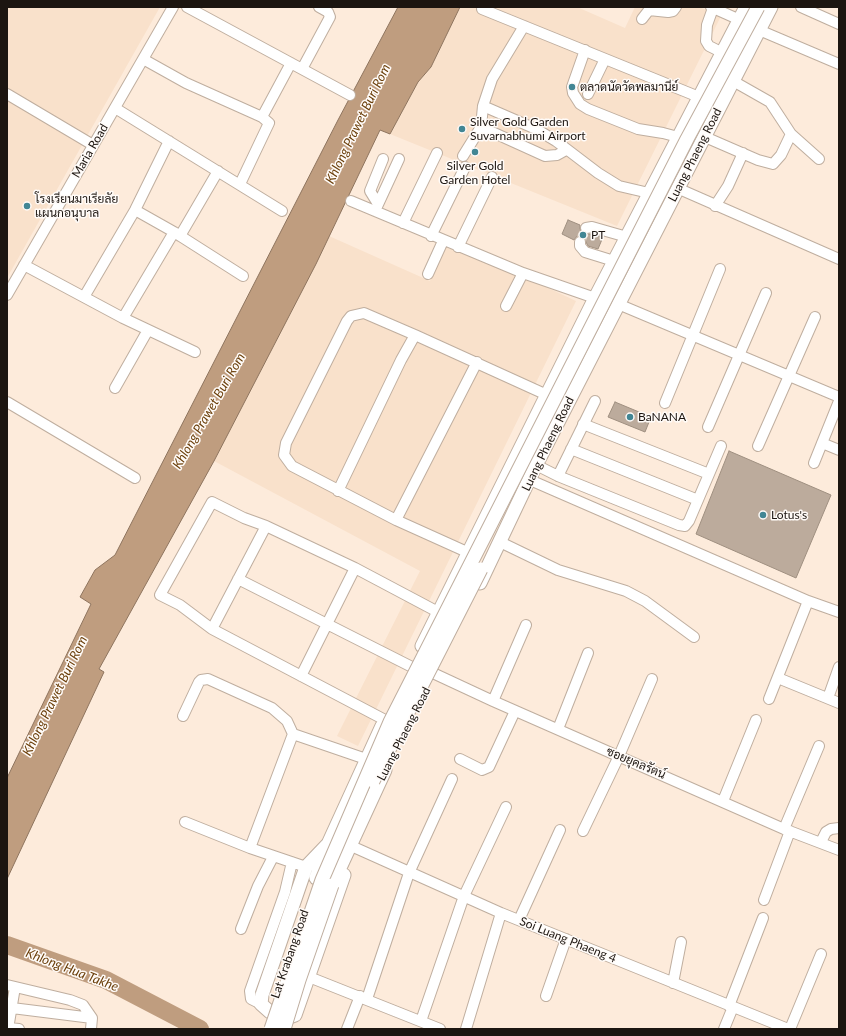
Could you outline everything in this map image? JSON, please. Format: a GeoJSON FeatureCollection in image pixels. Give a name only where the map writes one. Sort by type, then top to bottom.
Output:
{"type":"FeatureCollection","features":[{"type":"Feature","properties":{"kind":"main road","name":"Luang Phaeng Road"},"geometry":{"type":"LineString","coordinates":[[316,878],[329,842],[366,759],[438,612],[626,237],[746,7]]}},
{"type":"Feature","properties":{"kind":"main road"},"geometry":{"type":"LineString","coordinates":[[271,1029],[322,880],[390,722],[687,139],[758,7]]}},
{"type":"Feature","properties":{"kind":"main road","name":"Luang Phaeng Road"},"geometry":{"type":"LineString","coordinates":[[332,885],[380,780],[435,674],[536,465],[677,188],[772,7]]}},
{"type":"Feature","properties":{"kind":"main road"},"geometry":{"type":"LineString","coordinates":[[278,1029],[298,960],[325,887],[355,817],[481,569],[584,354],[661,202],[698,132],[727,93]]}},
{"type":"Feature","properties":{"kind":"main road"},"geometry":{"type":"LineString","coordinates":[[329,842],[306,867],[262,995],[261,1004],[270,1012],[287,1018],[291,1018],[295,1015],[309,977],[345,873],[349,846]]}},
{"type":"Feature","properties":{"kind":"main road","name":"Lat Krabang Road"},"geometry":{"type":"LineString","coordinates":[[266,1029],[282,975],[316,878]]}},
{"type":"Feature","properties":{"kind":"main road","name":"Lat Krabang Road"},"geometry":{"type":"LineString","coordinates":[[284,1029],[332,885]]}},
{"type":"Feature","properties":{"kind":"street","name":"Maria Road"},"geometry":{"type":"LineString","coordinates":[[8,293],[173,7]]}},
{"type":"Feature","properties":{"kind":"street"},"geometry":{"type":"LineString","coordinates":[[187,7],[350,95]]}},
{"type":"Feature","properties":{"kind":"street"},"geometry":{"type":"LineString","coordinates":[[302,69],[330,17],[328,12],[319,7]]}},
{"type":"Feature","properties":{"kind":"street"},"geometry":{"type":"LineString","coordinates":[[642,19],[649,10],[668,12],[673,11],[676,7]]}},
{"type":"Feature","properties":{"kind":"street"},"geometry":{"type":"LineString","coordinates":[[801,7],[839,24]]}},
{"type":"Feature","properties":{"kind":"street"},"geometry":{"type":"LineString","coordinates":[[723,53],[709,46],[706,41],[707,25],[715,8],[740,20]]}},
{"type":"Feature","properties":{"kind":"street"},"geometry":{"type":"LineString","coordinates":[[482,9],[699,96]]}},
{"type":"Feature","properties":{"kind":"street"},"geometry":{"type":"LineString","coordinates":[[462,156],[481,127],[483,106],[487,91],[496,72],[524,26]]}},
{"type":"Feature","properties":{"kind":"street"},"geometry":{"type":"LineString","coordinates":[[759,30],[839,64]]}},
{"type":"Feature","properties":{"kind":"street"},"geometry":{"type":"LineString","coordinates":[[585,50],[572,87],[573,93],[580,104],[588,110],[638,129],[662,132],[678,137]]}},
{"type":"Feature","properties":{"kind":"street"},"geometry":{"type":"LineString","coordinates":[[143,59],[186,83],[262,117],[269,123],[269,126],[240,184]]}},
{"type":"Feature","properties":{"kind":"street"},"geometry":{"type":"LineString","coordinates":[[588,94],[604,59]]}},
{"type":"Feature","properties":{"kind":"street"},"geometry":{"type":"LineString","coordinates":[[262,117],[291,63]]}},
{"type":"Feature","properties":{"kind":"street"},"geometry":{"type":"LineString","coordinates":[[733,81],[770,102],[791,134],[819,159]]}},
{"type":"Feature","properties":{"kind":"street"},"geometry":{"type":"LineString","coordinates":[[7,94],[93,145]]}},
{"type":"Feature","properties":{"kind":"street"},"geometry":{"type":"LineString","coordinates":[[483,106],[536,129],[556,141],[598,173],[619,186],[649,193]]}},
{"type":"Feature","properties":{"kind":"street"},"geometry":{"type":"LineString","coordinates":[[115,108],[282,211]]}},
{"type":"Feature","properties":{"kind":"street"},"geometry":{"type":"LineString","coordinates":[[481,127],[546,156],[557,155],[566,150]]}},
{"type":"Feature","properties":{"kind":"street"},"geometry":{"type":"LineString","coordinates":[[704,137],[758,160],[773,164],[781,155],[791,134]]}},
{"type":"Feature","properties":{"kind":"street"},"geometry":{"type":"LineString","coordinates":[[84,298],[135,210],[169,141]]}},
{"type":"Feature","properties":{"kind":"street"},"geometry":{"type":"LineString","coordinates":[[403,223],[437,153]]}},
{"type":"Feature","properties":{"kind":"street"},"geometry":{"type":"LineString","coordinates":[[715,206],[728,186],[743,153]]}},
{"type":"Feature","properties":{"kind":"street"},"geometry":{"type":"LineString","coordinates":[[376,207],[370,191],[383,159]]}},
{"type":"Feature","properties":{"kind":"street"},"geometry":{"type":"LineString","coordinates":[[376,207],[399,159]]}},
{"type":"Feature","properties":{"kind":"street"},"geometry":{"type":"LineString","coordinates":[[431,236],[465,167]]}},
{"type":"Feature","properties":{"kind":"street"},"geometry":{"type":"LineString","coordinates":[[123,318],[218,171]]}},
{"type":"Feature","properties":{"kind":"street"},"geometry":{"type":"LineString","coordinates":[[458,247],[492,177]]}},
{"type":"Feature","properties":{"kind":"street"},"geometry":{"type":"LineString","coordinates":[[677,188],[715,206],[839,259]]}},
{"type":"Feature","properties":{"kind":"street"},"geometry":{"type":"LineString","coordinates":[[351,201],[376,207],[403,223],[443,241],[523,273],[595,298]]}},
{"type":"Feature","properties":{"kind":"street"},"geometry":{"type":"LineString","coordinates":[[135,210],[177,234],[243,276]]}},
{"type":"Feature","properties":{"kind":"street"},"geometry":{"type":"LineString","coordinates":[[586,228],[592,227],[626,237]]}},
{"type":"Feature","properties":{"kind":"street"},"geometry":{"type":"LineString","coordinates":[[428,274],[443,241]]}},
{"type":"Feature","properties":{"kind":"street"},"geometry":{"type":"LineString","coordinates":[[580,242],[580,246],[585,252],[614,261]]}},
{"type":"Feature","properties":{"kind":"street"},"geometry":{"type":"LineString","coordinates":[[24,266],[123,318],[195,352]]}},
{"type":"Feature","properties":{"kind":"street"},"geometry":{"type":"LineString","coordinates":[[665,403],[720,269]]}},
{"type":"Feature","properties":{"kind":"street"},"geometry":{"type":"LineString","coordinates":[[506,306],[523,273]]}},
{"type":"Feature","properties":{"kind":"street"},"geometry":{"type":"LineString","coordinates":[[708,428],[766,293]]}},
{"type":"Feature","properties":{"kind":"street"},"geometry":{"type":"LineString","coordinates":[[618,304],[839,397]]}},
{"type":"Feature","properties":{"kind":"street"},"geometry":{"type":"LineString","coordinates":[[468,552],[396,520],[338,491],[292,466],[284,455],[286,443],[346,321],[351,316],[364,313],[477,362],[546,395]]}},
{"type":"Feature","properties":{"kind":"street"},"geometry":{"type":"LineString","coordinates":[[758,446],[815,317]]}},
{"type":"Feature","properties":{"kind":"street"},"geometry":{"type":"LineString","coordinates":[[115,388],[148,330]]}},
{"type":"Feature","properties":{"kind":"street"},"geometry":{"type":"LineString","coordinates":[[338,491],[401,360],[415,335]]}},
{"type":"Feature","properties":{"kind":"street"},"geometry":{"type":"LineString","coordinates":[[396,520],[477,362]]}},
{"type":"Feature","properties":{"kind":"street"},"geometry":{"type":"LineString","coordinates":[[558,476],[595,401]]}},
{"type":"Feature","properties":{"kind":"street"},"geometry":{"type":"LineString","coordinates":[[814,463],[839,401]]}},
{"type":"Feature","properties":{"kind":"street"},"geometry":{"type":"LineString","coordinates":[[7,402],[135,478]]}},
{"type":"Feature","properties":{"kind":"street"},"geometry":{"type":"LineString","coordinates":[[583,424],[709,474]]}},
{"type":"Feature","properties":{"kind":"street"},"geometry":{"type":"LineString","coordinates":[[822,443],[839,450]]}},
{"type":"Feature","properties":{"kind":"street"},"geometry":{"type":"LineString","coordinates":[[536,465],[558,476],[685,526],[689,521],[721,446]]}},
{"type":"Feature","properties":{"kind":"street"},"geometry":{"type":"LineString","coordinates":[[571,449],[698,500]]}},
{"type":"Feature","properties":{"kind":"street"},"geometry":{"type":"LineString","coordinates":[[530,480],[808,601],[839,612]]}},
{"type":"Feature","properties":{"kind":"street"},"geometry":{"type":"LineString","coordinates":[[385,720],[212,629],[180,605],[160,595],[212,502],[355,568],[438,612]]}},
{"type":"Feature","properties":{"kind":"street"},"geometry":{"type":"LineString","coordinates":[[212,629],[266,526]]}},
{"type":"Feature","properties":{"kind":"street"},"geometry":{"type":"LineString","coordinates":[[500,542],[558,570],[626,591],[645,601],[694,637]]}},
{"type":"Feature","properties":{"kind":"street"},"geometry":{"type":"LineString","coordinates":[[301,676],[355,568]]}},
{"type":"Feature","properties":{"kind":"street"},"geometry":{"type":"LineString","coordinates":[[238,579],[412,667]]}},
{"type":"Feature","properties":{"kind":"street"},"geometry":{"type":"LineString","coordinates":[[769,699],[808,601]]}},
{"type":"Feature","properties":{"kind":"street"},"geometry":{"type":"LineString","coordinates":[[493,701],[526,625]]}},
{"type":"Feature","properties":{"kind":"street"},"geometry":{"type":"LineString","coordinates":[[558,729],[588,653]]}},
{"type":"Feature","properties":{"kind":"street"},"geometry":{"type":"LineString","coordinates":[[828,698],[839,668]]}},
{"type":"Feature","properties":{"kind":"street","name":"ซอยยุคลรัตน์"},"geometry":{"type":"LineString","coordinates":[[435,674],[515,711],[787,830],[839,850]]}},
{"type":"Feature","properties":{"kind":"street"},"geometry":{"type":"LineString","coordinates":[[778,678],[839,702]]}},
{"type":"Feature","properties":{"kind":"street"},"geometry":{"type":"LineString","coordinates":[[183,716],[199,682],[201,680],[208,679],[272,708],[287,721],[293,734],[250,848]]}},
{"type":"Feature","properties":{"kind":"street"},"geometry":{"type":"LineString","coordinates":[[582,831],[619,756],[652,679]]}},
{"type":"Feature","properties":{"kind":"street"},"geometry":{"type":"LineString","coordinates":[[460,759],[482,770],[489,767],[515,711]]}},
{"type":"Feature","properties":{"kind":"street"},"geometry":{"type":"LineString","coordinates":[[722,801],[756,720]]}},
{"type":"Feature","properties":{"kind":"street"},"geometry":{"type":"LineString","coordinates":[[293,734],[366,759]]}},
{"type":"Feature","properties":{"kind":"street"},"geometry":{"type":"LineString","coordinates":[[764,900],[787,830],[819,746]]}},
{"type":"Feature","properties":{"kind":"street"},"geometry":{"type":"LineString","coordinates":[[347,1029],[363,998],[409,873],[452,779]]}},
{"type":"Feature","properties":{"kind":"street"},"geometry":{"type":"LineString","coordinates":[[422,1021],[464,896],[506,807]]}},
{"type":"Feature","properties":{"kind":"street"},"geometry":{"type":"LineString","coordinates":[[185,822],[273,857],[306,867]]}},
{"type":"Feature","properties":{"kind":"street"},"geometry":{"type":"LineString","coordinates":[[820,842],[826,832],[831,829],[839,828]]}},
{"type":"Feature","properties":{"kind":"street"},"geometry":{"type":"LineString","coordinates":[[519,920],[560,830]]}},
{"type":"Feature","properties":{"kind":"street","name":"Soi Luang Phaeng 4"},"geometry":{"type":"LineString","coordinates":[[349,846],[501,913],[731,1007],[766,1025],[789,1029]]}},
{"type":"Feature","properties":{"kind":"street"},"geometry":{"type":"LineString","coordinates":[[241,929],[273,857]]}},
{"type":"Feature","properties":{"kind":"street"},"geometry":{"type":"LineString","coordinates":[[261,1004],[250,999],[250,991],[285,892],[292,862]]}},
{"type":"Feature","properties":{"kind":"street"},"geometry":{"type":"LineString","coordinates":[[466,1029],[501,913]]}},
{"type":"Feature","properties":{"kind":"street"},"geometry":{"type":"LineString","coordinates":[[724,1029],[763,918]]}},
{"type":"Feature","properties":{"kind":"street"},"geometry":{"type":"LineString","coordinates":[[546,996],[566,939]]}},
{"type":"Feature","properties":{"kind":"street"},"geometry":{"type":"LineString","coordinates":[[673,983],[681,942]]}},
{"type":"Feature","properties":{"kind":"street"},"geometry":{"type":"LineString","coordinates":[[789,1029],[821,954]]}},
{"type":"Feature","properties":{"kind":"street"},"geometry":{"type":"LineString","coordinates":[[309,977],[440,1029]]}},
{"type":"Feature","properties":{"kind":"street"},"geometry":{"type":"LineString","coordinates":[[12,1029],[10,1012],[11,986],[76,1002],[86,1008],[92,1018],[90,1029]]}},
{"type":"Feature","properties":{"kind":"street"},"geometry":{"type":"LineString","coordinates":[[10,1012],[92,1018]]}},
{"type":"Feature","properties":{"kind":"shaded area","name":"โรงเรียนมาเรียลัย แผนกอนุบาล"},"geometry":{"type":"Polygon","coordinates":[[[7,7],[160,7],[7,278],[7,7]]]}},
{"type":"Feature","properties":{"kind":"shaded area","name":"ตลาดนัดวัดพลมานีย์"},"geometry":{"type":"Polygon","coordinates":[[[460,7],[577,7],[625,28],[635,7],[699,7],[721,16],[617,226],[390,134],[418,82],[431,67],[460,7]]]}},
{"type":"Feature","properties":{"kind":"shaded area"},"geometry":{"type":"Polygon","coordinates":[[[329,236],[430,281],[445,247],[527,278],[576,301],[358,746],[337,736],[420,571],[214,461],[329,236]]]}},
{"type":"Feature","properties":{"kind":"water","name":"Khlong Prawet Buri Rom"},"geometry":{"type":"Polygon","coordinates":[[[398,7],[460,7],[431,67],[418,82],[390,134],[380,130],[316,264],[214,461],[99,669],[104,672],[7,879],[7,778],[91,604],[80,597],[95,570],[115,555],[338,120],[398,7]]]}},
{"type":"Feature","properties":{"kind":"building","name":"PT"},"geometry":{"type":"Polygon","coordinates":[[[568,220],[580,225],[580,229],[583,234],[592,234],[603,237],[598,249],[588,246],[583,236],[577,236],[574,240],[562,234],[568,220]]]}},
{"type":"Feature","properties":{"kind":"building","name":"BaNANA"},"geometry":{"type":"Polygon","coordinates":[[[615,402],[651,417],[645,432],[608,417],[615,402]]]}},
{"type":"Feature","properties":{"kind":"building","name":"Lotus's"},"geometry":{"type":"Polygon","coordinates":[[[729,451],[831,495],[796,578],[696,534],[729,451]]]}},
{"type":"Feature","properties":{"kind":"waterway","name":"Khlong Hua Takhe"},"geometry":{"type":"LineString","coordinates":[[7,945],[106,980],[200,1029]]}},
{"type":"Feature","properties":{"kind":"tunnel"},"geometry":{"type":"LineString","coordinates":[[580,242],[586,228]]}},
{"type":"Feature","properties":{"kind":"place","name":"ตลาดนัดวัดพลมานีย์"},"geometry":{"type":"Point","coordinates":[572,87]}},
{"type":"Feature","properties":{"kind":"place","name":"Silver Gold Garden Suvarnabhumi Airport"},"geometry":{"type":"Point","coordinates":[462,129]}},
{"type":"Feature","properties":{"kind":"place","name":"Silver Gold Garden Hotel"},"geometry":{"type":"Point","coordinates":[475,152]}},
{"type":"Feature","properties":{"kind":"place","name":"โรงเรียนมาเรียลัย แผนกอนุบาล"},"geometry":{"type":"Point","coordinates":[27,206]}},
{"type":"Feature","properties":{"kind":"place","name":"PT"},"geometry":{"type":"Point","coordinates":[583,235]}},
{"type":"Feature","properties":{"kind":"place","name":"BaNANA"},"geometry":{"type":"Point","coordinates":[630,417]}},
{"type":"Feature","properties":{"kind":"place","name":"Lotus's"},"geometry":{"type":"Point","coordinates":[763,515]}}]}
